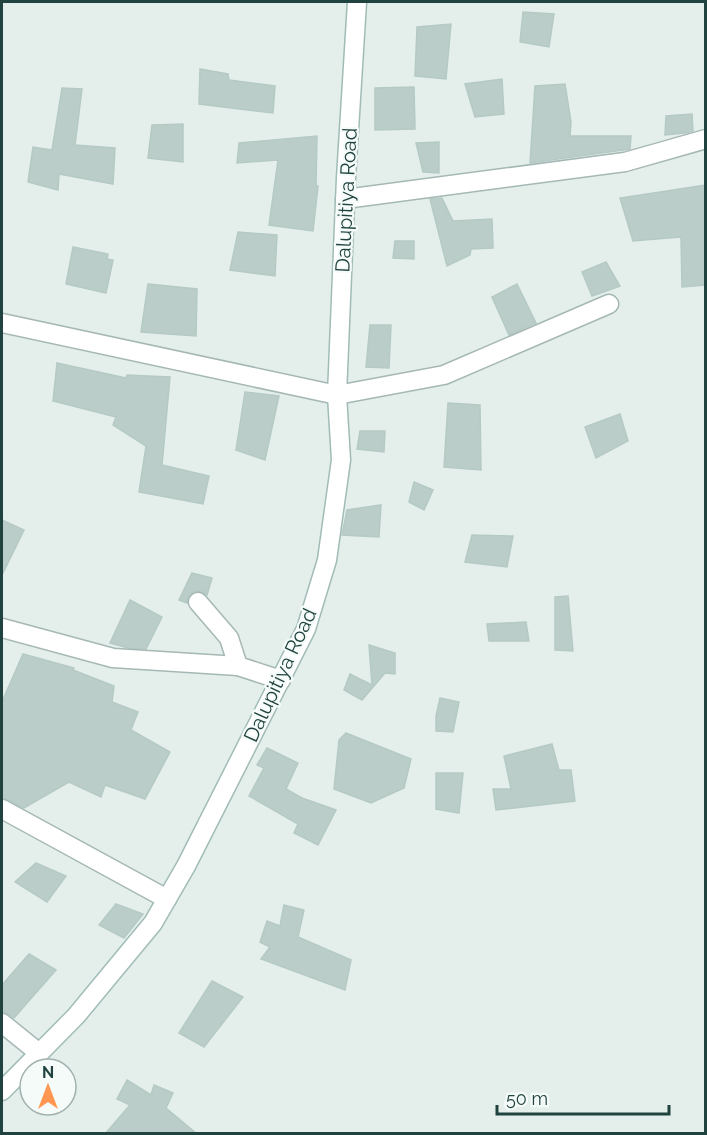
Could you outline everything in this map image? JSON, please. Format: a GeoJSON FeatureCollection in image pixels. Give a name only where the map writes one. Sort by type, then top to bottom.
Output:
{"type":"FeatureCollection","features":[{"type":"Feature","properties":{"kind":"street","name":"Dalupitiya Road"},"geometry":{"type":"LineString","coordinates":[[2,1091],[83,1008],[153,922],[186,866],[306,629],[327,560],[341,460],[337,395],[345,199],[357,2]]}},
{"type":"Feature","properties":{"kind":"street"},"geometry":{"type":"LineString","coordinates":[[345,199],[625,162],[705,139]]}},
{"type":"Feature","properties":{"kind":"street"},"geometry":{"type":"LineString","coordinates":[[2,323],[337,395],[444,375],[609,304]]}},
{"type":"Feature","properties":{"kind":"street"},"geometry":{"type":"LineString","coordinates":[[198,602],[229,638],[238,666]]}},
{"type":"Feature","properties":{"kind":"street"},"geometry":{"type":"LineString","coordinates":[[2,628],[113,658],[238,666],[281,680]]}},
{"type":"Feature","properties":{"kind":"street"},"geometry":{"type":"LineString","coordinates":[[2,808],[167,899]]}},
{"type":"Feature","properties":{"kind":"street"},"geometry":{"type":"LineString","coordinates":[[2,1023],[39,1053]]}},
{"type":"Feature","properties":{"kind":"building"},"geometry":{"type":"Polygon","coordinates":[[[523,12],[554,14],[549,47],[520,42],[523,12]]]}},
{"type":"Feature","properties":{"kind":"building"},"geometry":{"type":"Polygon","coordinates":[[[451,24],[446,79],[415,76],[417,27],[451,24]]]}},
{"type":"Feature","properties":{"kind":"building"},"geometry":{"type":"Polygon","coordinates":[[[200,69],[228,74],[229,80],[275,86],[273,113],[199,104],[200,69]]]}},
{"type":"Feature","properties":{"kind":"building"},"geometry":{"type":"Polygon","coordinates":[[[502,79],[504,114],[475,117],[465,84],[502,79]]]}},
{"type":"Feature","properties":{"kind":"building"},"geometry":{"type":"Polygon","coordinates":[[[565,84],[571,122],[570,136],[631,136],[630,149],[530,163],[535,86],[565,84]]]}},
{"type":"Feature","properties":{"kind":"building"},"geometry":{"type":"Polygon","coordinates":[[[414,87],[415,129],[375,130],[375,88],[414,87]]]}},
{"type":"Feature","properties":{"kind":"building"},"geometry":{"type":"Polygon","coordinates":[[[62,88],[82,89],[75,145],[115,148],[113,184],[59,174],[58,190],[28,182],[33,147],[52,150],[62,88]]]}},
{"type":"Feature","properties":{"kind":"building"},"geometry":{"type":"Polygon","coordinates":[[[692,114],[693,131],[665,135],[666,116],[692,114]]]}},
{"type":"Feature","properties":{"kind":"building"},"geometry":{"type":"Polygon","coordinates":[[[183,124],[183,162],[148,158],[152,125],[183,124]]]}},
{"type":"Feature","properties":{"kind":"building"},"geometry":{"type":"Polygon","coordinates":[[[317,136],[316,186],[318,186],[313,231],[269,225],[278,160],[237,163],[239,143],[317,136]]]}},
{"type":"Feature","properties":{"kind":"building"},"geometry":{"type":"Polygon","coordinates":[[[439,142],[439,173],[423,172],[416,143],[439,142]]]}},
{"type":"Feature","properties":{"kind":"building"},"geometry":{"type":"Polygon","coordinates":[[[705,185],[705,285],[682,287],[681,237],[633,241],[620,198],[705,185]]]}},
{"type":"Feature","properties":{"kind":"building"},"geometry":{"type":"Polygon","coordinates":[[[442,198],[453,221],[492,219],[493,248],[471,249],[470,255],[447,266],[430,199],[442,198]]]}},
{"type":"Feature","properties":{"kind":"building"},"geometry":{"type":"Polygon","coordinates":[[[238,232],[277,235],[275,276],[230,270],[238,232]]]}},
{"type":"Feature","properties":{"kind":"building"},"geometry":{"type":"Polygon","coordinates":[[[395,241],[414,241],[414,259],[393,258],[395,241]]]}},
{"type":"Feature","properties":{"kind":"building"},"geometry":{"type":"Polygon","coordinates":[[[73,247],[108,254],[107,259],[113,260],[106,293],[66,284],[73,247]]]}},
{"type":"Feature","properties":{"kind":"building"},"geometry":{"type":"Polygon","coordinates":[[[606,262],[620,286],[592,296],[582,272],[606,262]]]}},
{"type":"Feature","properties":{"kind":"building"},"geometry":{"type":"Polygon","coordinates":[[[148,284],[197,289],[196,336],[141,332],[148,284]]]}},
{"type":"Feature","properties":{"kind":"building"},"geometry":{"type":"Polygon","coordinates":[[[517,284],[536,323],[509,335],[492,297],[517,284]]]}},
{"type":"Feature","properties":{"kind":"building"},"geometry":{"type":"Polygon","coordinates":[[[370,325],[391,325],[389,368],[366,367],[370,325]]]}},
{"type":"Feature","properties":{"kind":"building"},"geometry":{"type":"Polygon","coordinates":[[[57,363],[126,378],[127,375],[170,377],[162,465],[209,476],[203,504],[139,492],[146,446],[113,425],[116,417],[53,401],[57,363]]]}},
{"type":"Feature","properties":{"kind":"building"},"geometry":{"type":"Polygon","coordinates":[[[245,392],[279,396],[265,460],[236,450],[245,392]]]}},
{"type":"Feature","properties":{"kind":"building"},"geometry":{"type":"Polygon","coordinates":[[[448,403],[480,405],[481,470],[444,467],[448,403]]]}},
{"type":"Feature","properties":{"kind":"building"},"geometry":{"type":"Polygon","coordinates":[[[620,414],[628,441],[596,458],[585,427],[620,414]]]}},
{"type":"Feature","properties":{"kind":"building"},"geometry":{"type":"Polygon","coordinates":[[[360,431],[385,431],[384,452],[357,449],[360,431]]]}},
{"type":"Feature","properties":{"kind":"building"},"geometry":{"type":"Polygon","coordinates":[[[414,482],[433,490],[424,510],[409,502],[414,482]]]}},
{"type":"Feature","properties":{"kind":"building"},"geometry":{"type":"Polygon","coordinates":[[[381,505],[379,537],[342,535],[347,510],[381,505]]]}},
{"type":"Feature","properties":{"kind":"building"},"geometry":{"type":"Polygon","coordinates":[[[2,520],[24,530],[2,575],[2,520]]]}},
{"type":"Feature","properties":{"kind":"building"},"geometry":{"type":"Polygon","coordinates":[[[472,535],[513,536],[507,567],[465,562],[472,535]]]}},
{"type":"Feature","properties":{"kind":"building"},"geometry":{"type":"Polygon","coordinates":[[[192,573],[212,578],[207,595],[196,591],[190,594],[187,603],[179,600],[192,573]]]}},
{"type":"Feature","properties":{"kind":"building"},"geometry":{"type":"Polygon","coordinates":[[[568,596],[573,651],[555,650],[555,597],[568,596]]]}},
{"type":"Feature","properties":{"kind":"building"},"geometry":{"type":"Polygon","coordinates":[[[130,600],[162,617],[146,649],[128,648],[110,643],[130,600]]]}},
{"type":"Feature","properties":{"kind":"building"},"geometry":{"type":"Polygon","coordinates":[[[526,622],[529,641],[489,641],[487,624],[526,622]]]}},
{"type":"Feature","properties":{"kind":"building"},"geometry":{"type":"Polygon","coordinates":[[[369,645],[395,653],[395,674],[385,673],[362,700],[344,690],[350,674],[372,685],[369,645]]]}},
{"type":"Feature","properties":{"kind":"building"},"geometry":{"type":"Polygon","coordinates":[[[23,654],[74,668],[73,670],[114,686],[112,702],[138,712],[131,730],[170,752],[145,799],[105,785],[101,797],[69,782],[24,808],[2,797],[2,702],[23,654]]]}},
{"type":"Feature","properties":{"kind":"building"},"geometry":{"type":"Polygon","coordinates":[[[440,698],[459,702],[453,732],[436,731],[436,716],[440,698]]]}},
{"type":"Feature","properties":{"kind":"building"},"geometry":{"type":"Polygon","coordinates":[[[346,733],[411,759],[404,788],[371,803],[334,789],[339,740],[346,733]]]}},
{"type":"Feature","properties":{"kind":"building"},"geometry":{"type":"Polygon","coordinates":[[[552,744],[559,770],[571,770],[575,801],[496,810],[493,789],[511,789],[504,756],[552,744]]]}},
{"type":"Feature","properties":{"kind":"building"},"geometry":{"type":"Polygon","coordinates":[[[267,748],[298,763],[286,789],[302,798],[336,810],[318,845],[294,833],[298,824],[249,796],[264,768],[257,765],[267,748]]]}},
{"type":"Feature","properties":{"kind":"building"},"geometry":{"type":"Polygon","coordinates":[[[436,773],[463,773],[459,813],[436,809],[436,773]]]}},
{"type":"Feature","properties":{"kind":"building"},"geometry":{"type":"Polygon","coordinates":[[[36,863],[66,876],[47,902],[15,882],[36,863]]]}},
{"type":"Feature","properties":{"kind":"building"},"geometry":{"type":"Polygon","coordinates":[[[116,904],[143,914],[124,938],[99,925],[116,904]]]}},
{"type":"Feature","properties":{"kind":"building"},"geometry":{"type":"Polygon","coordinates":[[[284,905],[304,910],[298,937],[351,960],[345,990],[261,959],[270,947],[260,942],[267,921],[280,926],[284,905]]]}},
{"type":"Feature","properties":{"kind":"building"},"geometry":{"type":"Polygon","coordinates":[[[29,954],[56,970],[14,1018],[2,1012],[2,985],[29,954]]]}},
{"type":"Feature","properties":{"kind":"building"},"geometry":{"type":"Polygon","coordinates":[[[212,981],[243,997],[204,1047],[179,1033],[212,981]]]}},
{"type":"Feature","properties":{"kind":"building"},"geometry":{"type":"Polygon","coordinates":[[[127,1080],[151,1095],[154,1085],[173,1093],[166,1108],[197,1134],[105,1134],[130,1105],[117,1099],[127,1080]]]}}]}
